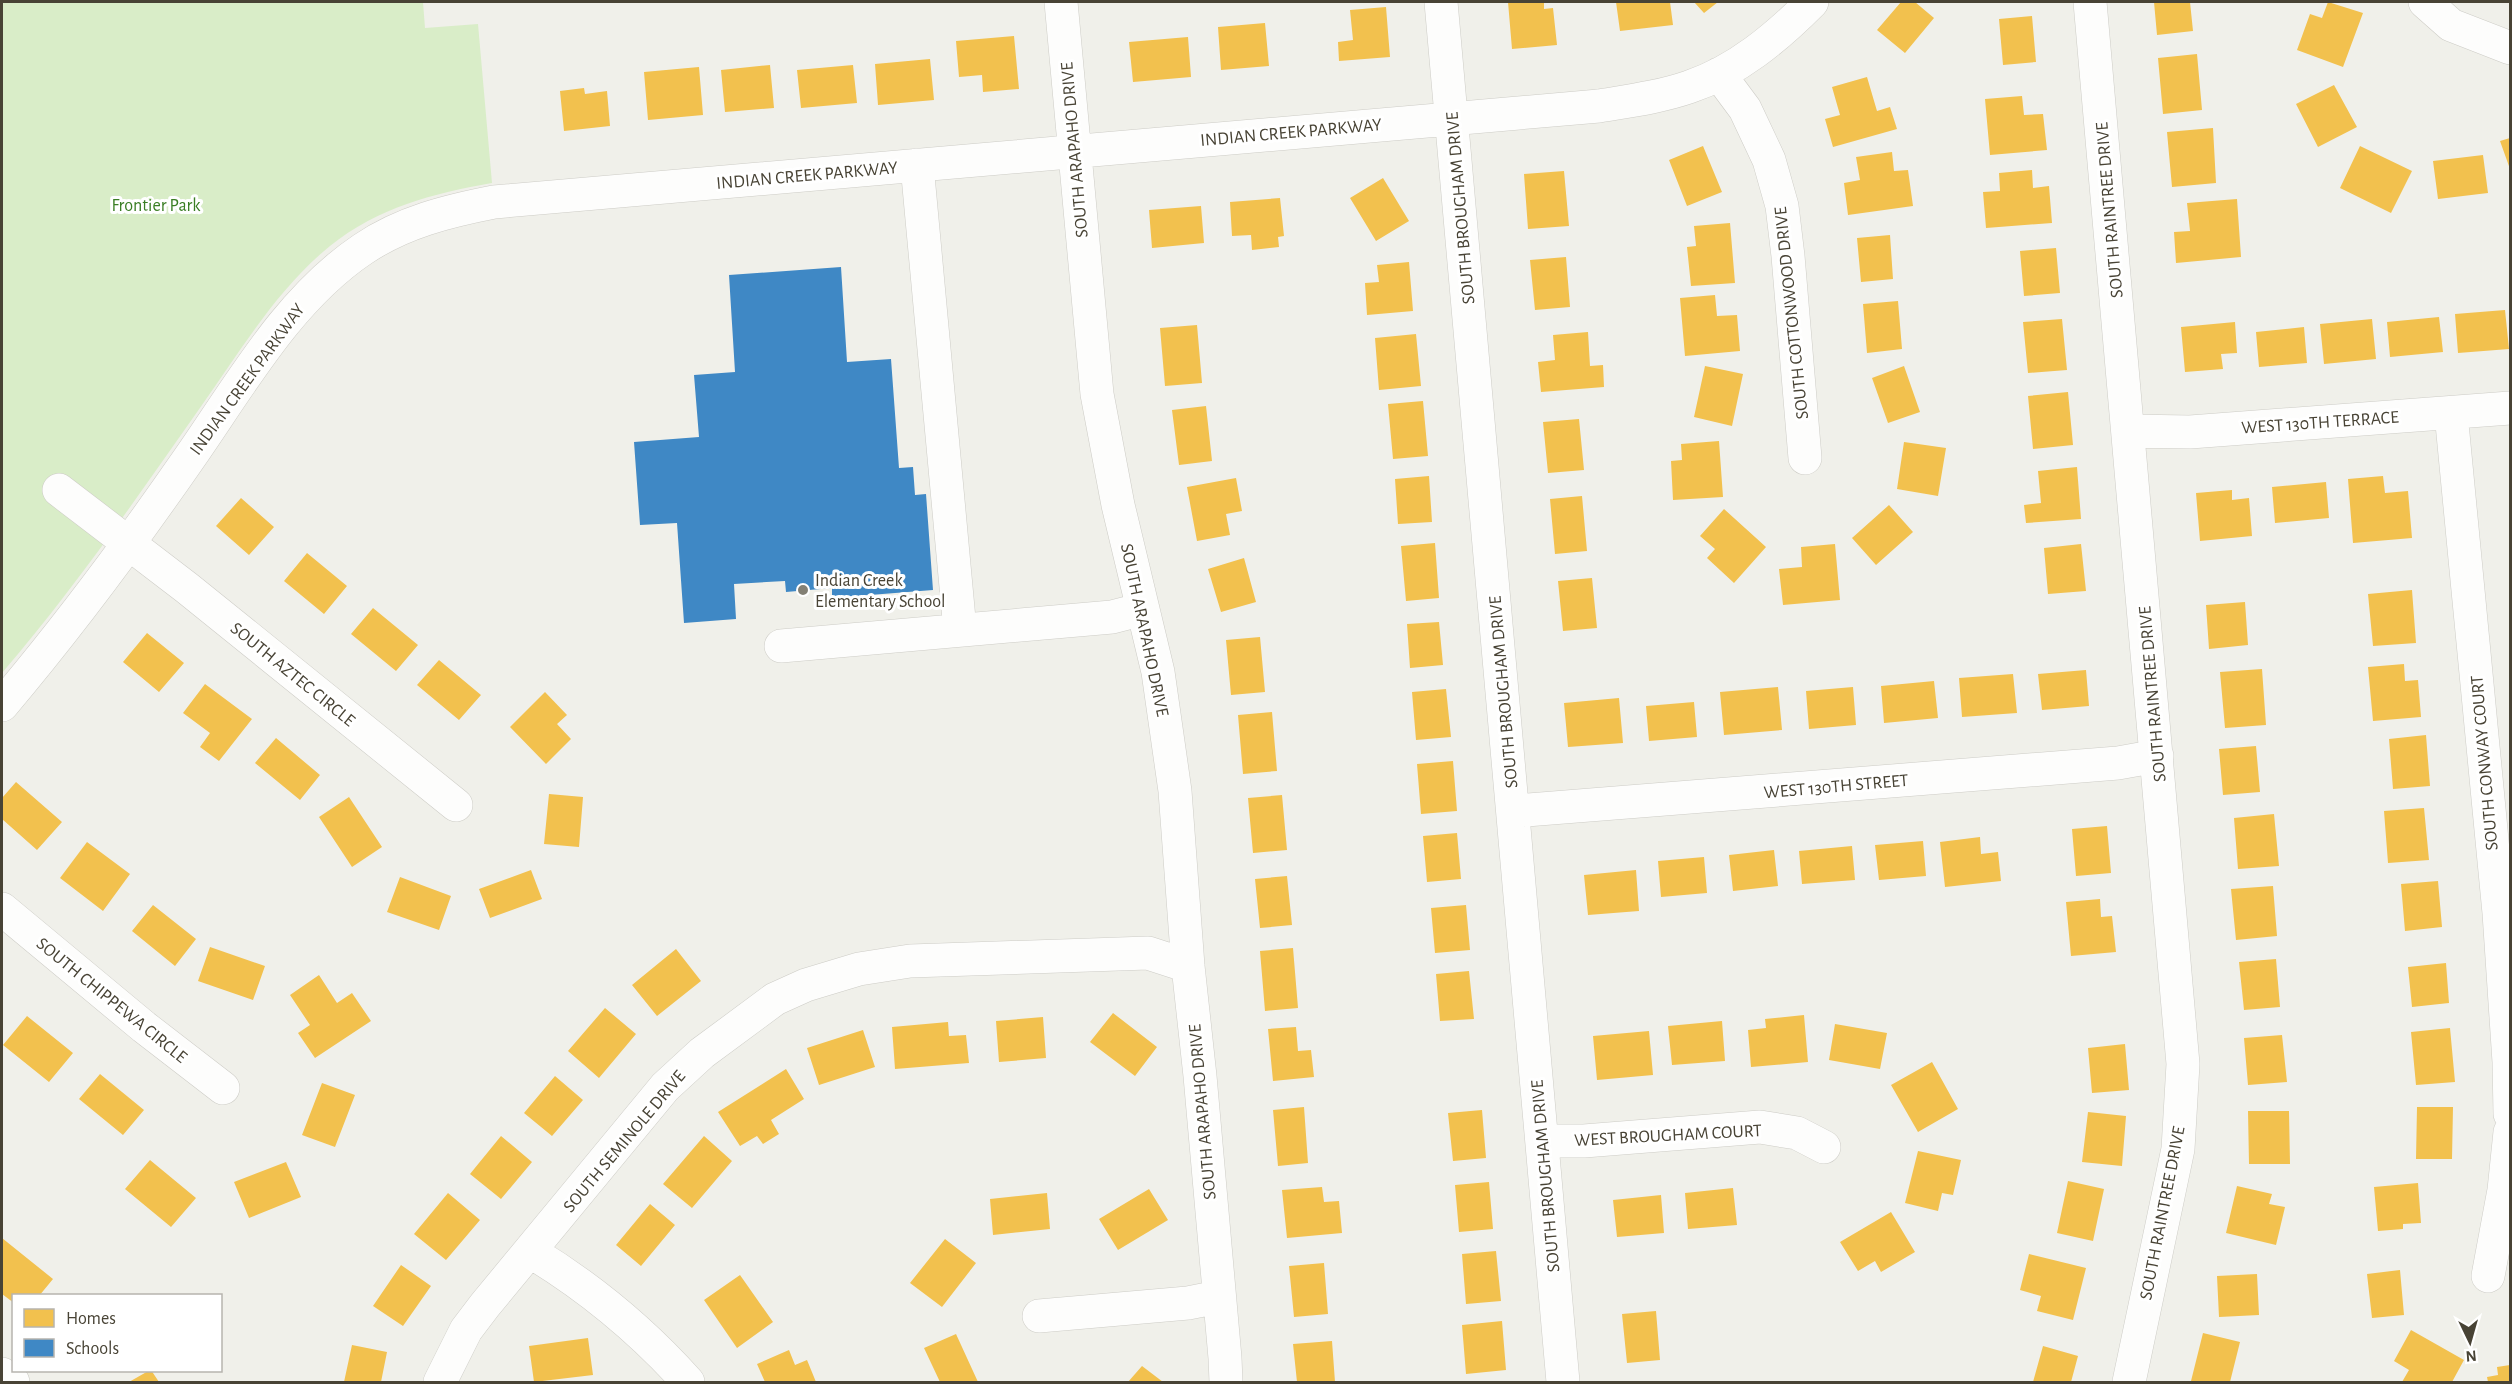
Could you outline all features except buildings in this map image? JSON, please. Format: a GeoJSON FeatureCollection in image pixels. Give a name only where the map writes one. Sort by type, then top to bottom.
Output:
{"type":"FeatureCollection","features":[{"type":"Feature","properties":{"kind":"street","name":"SOUTH ARAPAHO DRIVE"},"geometry":{"type":"LineString","coordinates":[[1061,2],[1073,152],[1098,394],[1118,505],[1158,672],[1175,791],[1188,966],[1200,1076],[1218,1296],[1226,1358],[1226,1383]]}},
{"type":"Feature","properties":{"kind":"street","name":"SOUTH BROUGHAM DRIVE"},"geometry":{"type":"LineString","coordinates":[[1441,2],[1563,1383]]}},
{"type":"Feature","properties":{"kind":"street","name":"INDIAN CREEK PARKWAY"},"geometry":{"type":"LineString","coordinates":[[2,705],[46,653],[129,544],[284,323],[321,282],[342,264],[388,234],[449,211],[494,202],[1599,106],[1657,97],[1690,87],[1719,74],[1762,47],[1812,2]]}},
{"type":"Feature","properties":{"kind":"street","name":"SOUTH RAINTREE DRIVE"},"geometry":{"type":"LineString","coordinates":[[2090,2],[2183,1065],[2178,1149],[2128,1383]]}},
{"type":"Feature","properties":{"kind":"street"},"geometry":{"type":"LineString","coordinates":[[2425,2],[2451,25],[2511,48]]}},
{"type":"Feature","properties":{"kind":"street","name":"SOUTH COTTONWOOD DRIVE"},"geometry":{"type":"LineString","coordinates":[[1719,74],[1746,109],[1769,160],[1782,206],[1805,458]]}},
{"type":"Feature","properties":{"kind":"street"},"geometry":{"type":"LineString","coordinates":[[917,165],[960,630]]}},
{"type":"Feature","properties":{"kind":"street","name":"WEST 130TH TERRACE"},"geometry":{"type":"LineString","coordinates":[[2128,431],[2190,432],[2511,408]]}},
{"type":"Feature","properties":{"kind":"street","name":"SOUTH CONWAY COURT"},"geometry":{"type":"LineString","coordinates":[[2451,413],[2505,912],[2511,1114]]}},
{"type":"Feature","properties":{"kind":"street","name":"SOUTH AZTEC CIRCLE"},"geometry":{"type":"LineString","coordinates":[[59,490],[456,805]]}},
{"type":"Feature","properties":{"kind":"street"},"geometry":{"type":"LineString","coordinates":[[781,646],[1112,617],[1143,609]]}},
{"type":"Feature","properties":{"kind":"street","name":"WEST 130TH STREET"},"geometry":{"type":"LineString","coordinates":[[1514,811],[2118,763],[2157,756]]}},
{"type":"Feature","properties":{"kind":"street","name":"SOUTH CHIPPEWA CIRCLE"},"geometry":{"type":"LineString","coordinates":[[2,909],[144,1027],[223,1088]]}},
{"type":"Feature","properties":{"kind":"street","name":"SOUTH SEMINOLE DRIVE"},"geometry":{"type":"LineString","coordinates":[[440,1383],[466,1330],[665,1087],[708,1048],[775,999],[859,969],[910,961],[1148,953],[1188,966]]}},
{"type":"Feature","properties":{"kind":"street","name":"WEST BROUGHAM COURT"},"geometry":{"type":"LineString","coordinates":[[1543,1141],[1584,1141],[1760,1127],[1797,1133],[1824,1147]]}},
{"type":"Feature","properties":{"kind":"street"},"geometry":{"type":"LineString","coordinates":[[2488,1276],[2504,1190],[2511,1132]]}},
{"type":"Feature","properties":{"kind":"street"},"geometry":{"type":"LineString","coordinates":[[531,1252],[592,1294],[662,1354],[688,1383]]}},
{"type":"Feature","properties":{"kind":"street"},"geometry":{"type":"LineString","coordinates":[[1038,1316],[1188,1303],[1218,1296]]}},
{"type":"Feature","properties":{"kind":"street"},"geometry":{"type":"LineString","coordinates":[[2,1374],[13,1383]]}},
{"type":"Feature","properties":{"kind":"green space","name":"Frontier Park"},"geometry":{"type":"Polygon","coordinates":[[[2,2],[423,2],[425,28],[478,24],[492,183],[428,197],[387,212],[348,233],[330,246],[293,281],[261,321],[105,541],[2,673],[2,2]]]}},
{"type":"Feature","properties":{"kind":"place","name":"Indian Creek Elementary School"},"geometry":{"type":"Point","coordinates":[803,590]}}]}
